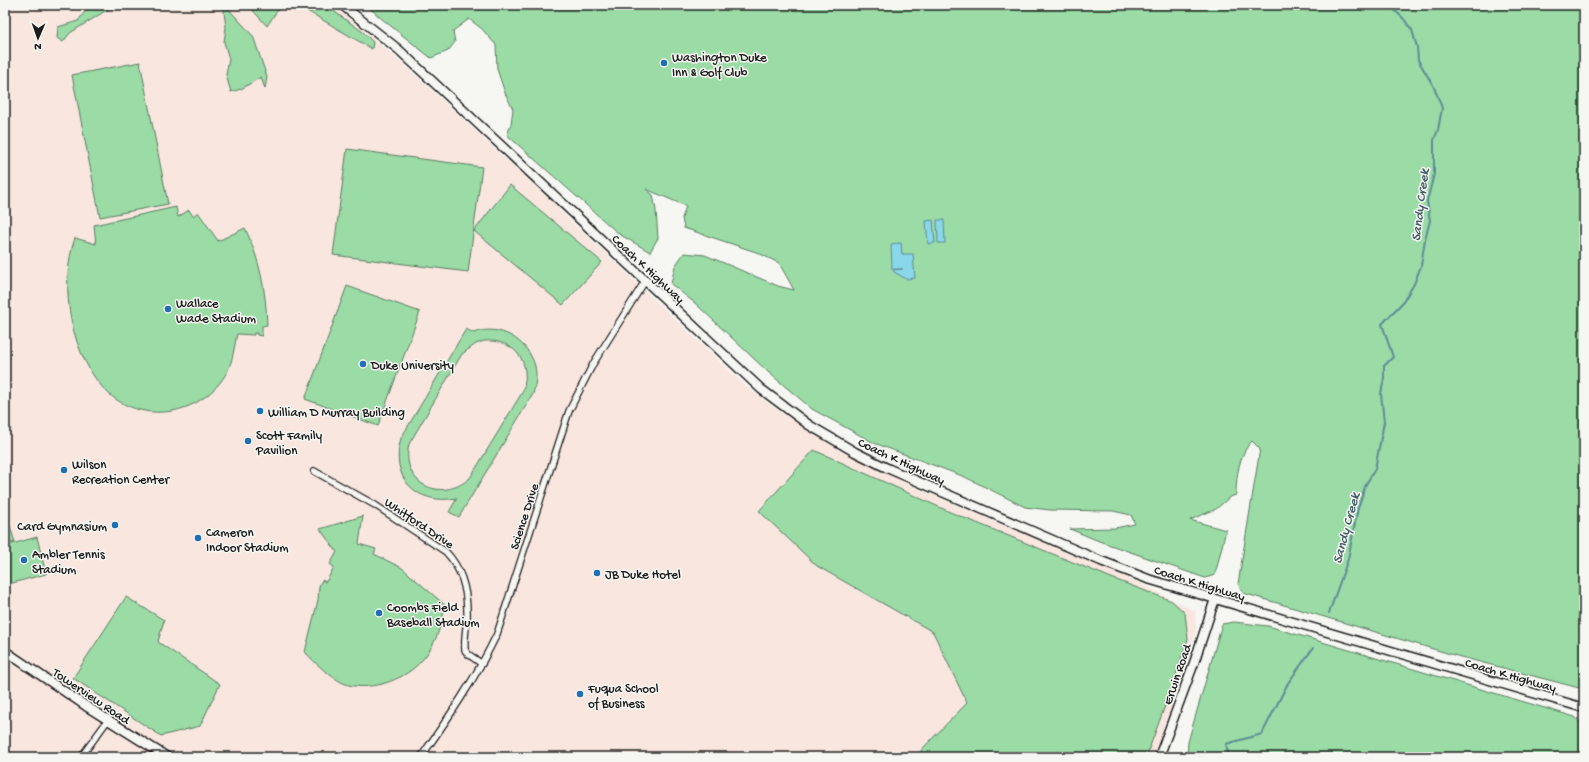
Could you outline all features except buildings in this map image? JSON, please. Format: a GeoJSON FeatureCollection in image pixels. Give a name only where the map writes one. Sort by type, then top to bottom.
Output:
{"type":"FeatureCollection","features":[{"type":"Feature","properties":{"kind":"main road","name":"Coach K Highway"},"geometry":{"type":"LineString","coordinates":[[342,5],[398,49],[761,389],[810,425],[854,452],[887,468],[1101,561],[1148,579],[1584,708]]}},
{"type":"Feature","properties":{"kind":"main road","name":"Erwin Road"},"geometry":{"type":"LineString","coordinates":[[1159,757],[1194,663],[1215,599]]}},
{"type":"Feature","properties":{"kind":"main road","name":"Towerview Road"},"geometry":{"type":"LineString","coordinates":[[5,651],[108,720],[167,757]]}},
{"type":"Feature","properties":{"kind":"street","name":"Science Drive"},"geometry":{"type":"LineString","coordinates":[[421,757],[467,690],[497,634],[569,411],[593,364],[645,281]]}},
{"type":"Feature","properties":{"kind":"street","name":"Whitford Drive"},"geometry":{"type":"LineString","coordinates":[[314,471],[375,505],[446,552],[454,561],[464,581],[467,610],[465,650],[482,664]]}},
{"type":"Feature","properties":{"kind":"street"},"geometry":{"type":"LineString","coordinates":[[81,757],[108,720]]}},
{"type":"Feature","properties":{"kind":"shaded area","name":"Duke University"},"geometry":{"type":"Polygon","coordinates":[[[5,5],[331,5],[348,17],[399,60],[549,199],[571,222],[594,242],[743,384],[784,415],[841,451],[923,491],[1137,582],[1195,611],[1196,631],[1153,757],[5,757],[5,5]]]}},
{"type":"Feature","properties":{"kind":"green space"},"geometry":{"type":"Polygon","coordinates":[[[90,5],[112,5],[110,8],[70,33],[63,42],[57,38],[58,27],[78,21],[90,5]]]}},
{"type":"Feature","properties":{"kind":"green space"},"geometry":{"type":"Polygon","coordinates":[[[223,5],[225,5],[253,36],[267,77],[265,89],[261,77],[241,89],[231,92],[226,75],[229,59],[224,42],[226,27],[223,5]]]}},
{"type":"Feature","properties":{"kind":"green space"},"geometry":{"type":"Polygon","coordinates":[[[248,5],[281,5],[267,26],[248,5]]]}},
{"type":"Feature","properties":{"kind":"green space"},"geometry":{"type":"Polygon","coordinates":[[[297,5],[325,5],[363,32],[373,42],[372,49],[297,5]]]}},
{"type":"Feature","properties":{"kind":"green space"},"geometry":{"type":"Polygon","coordinates":[[[366,5],[1584,5],[1583,689],[1457,656],[1243,593],[1238,584],[1260,449],[1252,441],[1241,459],[1236,495],[1230,497],[1216,509],[1190,520],[1226,530],[1215,575],[1205,578],[1099,541],[1070,529],[1115,528],[1135,524],[1131,515],[1113,511],[1050,510],[1025,507],[965,477],[874,443],[812,409],[768,372],[696,304],[671,284],[675,266],[684,253],[705,255],[778,286],[794,290],[779,263],[756,252],[684,228],[682,218],[686,206],[646,189],[653,195],[656,210],[658,238],[650,252],[619,234],[507,135],[511,124],[513,109],[505,93],[497,69],[496,45],[482,29],[469,19],[453,31],[455,42],[448,51],[431,58],[366,5]]]}},
{"type":"Feature","properties":{"kind":"green space"},"geometry":{"type":"Polygon","coordinates":[[[140,62],[168,204],[100,217],[72,75],[140,62]]]}},
{"type":"Feature","properties":{"kind":"green space"},"geometry":{"type":"Polygon","coordinates":[[[347,149],[482,167],[468,272],[333,255],[347,149]]]}},
{"type":"Feature","properties":{"kind":"green space"},"geometry":{"type":"Polygon","coordinates":[[[510,185],[602,262],[563,305],[474,231],[510,185]]]}},
{"type":"Feature","properties":{"kind":"green space","name":"Wallace Wade Stadium"},"geometry":{"type":"Polygon","coordinates":[[[176,207],[178,217],[189,210],[193,216],[198,212],[218,241],[245,228],[255,252],[264,288],[267,325],[262,326],[262,336],[257,335],[257,333],[254,333],[254,335],[237,334],[232,359],[227,372],[217,386],[204,398],[189,406],[173,411],[157,412],[140,410],[124,404],[109,394],[96,379],[85,362],[71,321],[68,299],[70,257],[75,238],[96,244],[94,225],[176,207]]]}},
{"type":"Feature","properties":{"kind":"green space"},"geometry":{"type":"Polygon","coordinates":[[[347,286],[420,312],[378,426],[305,399],[347,286]]]}},
{"type":"Feature","properties":{"kind":"green space"},"geometry":{"type":"Polygon","coordinates":[[[466,329],[474,333],[484,330],[502,332],[519,341],[526,348],[536,369],[536,380],[533,394],[459,517],[449,512],[457,498],[430,498],[419,493],[410,486],[403,477],[399,465],[398,452],[401,438],[466,329]],[[484,341],[476,344],[462,354],[409,444],[408,458],[411,469],[416,479],[425,485],[435,489],[447,489],[458,486],[470,478],[523,391],[525,370],[523,361],[512,348],[495,341],[484,341]]]}},
{"type":"Feature","properties":{"kind":"green space"},"geometry":{"type":"Polygon","coordinates":[[[814,450],[950,512],[1172,601],[1185,613],[1188,639],[1146,757],[917,757],[923,748],[967,703],[933,632],[817,566],[759,511],[814,450]]]}},
{"type":"Feature","properties":{"kind":"green space"},"geometry":{"type":"Polygon","coordinates":[[[5,511],[15,542],[5,544],[5,511]]]}},
{"type":"Feature","properties":{"kind":"green space","name":"Coombs Field Baseball Stadium"},"geometry":{"type":"Polygon","coordinates":[[[363,516],[359,544],[376,549],[374,554],[402,568],[445,605],[438,632],[433,644],[418,664],[396,679],[382,684],[372,686],[352,686],[347,685],[333,677],[322,669],[305,652],[318,600],[319,586],[322,580],[326,582],[334,567],[330,564],[337,552],[320,529],[363,516]]]}},
{"type":"Feature","properties":{"kind":"green space","name":"Ambler Tennis Stadium"},"geometry":{"type":"Polygon","coordinates":[[[37,537],[46,574],[5,585],[5,546],[37,537]]]}},
{"type":"Feature","properties":{"kind":"green space"},"geometry":{"type":"Polygon","coordinates":[[[126,597],[164,620],[158,642],[220,684],[200,726],[161,736],[73,678],[126,597]]]}},
{"type":"Feature","properties":{"kind":"green space"},"geometry":{"type":"Polygon","coordinates":[[[1234,622],[1268,626],[1575,717],[1584,727],[1584,757],[1187,757],[1188,742],[1222,624],[1234,622]]]}},
{"type":"Feature","properties":{"kind":"water"},"geometry":{"type":"Polygon","coordinates":[[[933,220],[935,243],[928,244],[926,221],[933,220]]]}},
{"type":"Feature","properties":{"kind":"water"},"geometry":{"type":"Polygon","coordinates":[[[937,220],[944,220],[945,243],[938,243],[937,220]]]}},
{"type":"Feature","properties":{"kind":"water"},"geometry":{"type":"Polygon","coordinates":[[[901,243],[902,254],[913,254],[915,278],[906,279],[893,270],[903,269],[892,269],[891,244],[901,243]]]}},
{"type":"Feature","properties":{"kind":"waterway","name":"Sandy Creek"},"geometry":{"type":"LineString","coordinates":[[1329,613],[1348,559],[1358,508],[1366,484],[1375,469],[1384,422],[1381,394],[1384,378],[1384,366],[1393,357],[1382,324],[1403,302],[1414,284],[1421,266],[1425,239],[1430,221],[1427,201],[1434,174],[1434,140],[1438,130],[1442,108],[1434,87],[1418,60],[1417,47],[1412,30],[1403,18],[1389,5]]}},
{"type":"Feature","properties":{"kind":"waterway","name":"Sandy Creek"},"geometry":{"type":"LineString","coordinates":[[1229,757],[1226,744],[1262,734],[1288,683],[1313,648]]}},
{"type":"Feature","properties":{"kind":"place","name":"Washington Duke Inn & Golf Club"},"geometry":{"type":"Point","coordinates":[664,63]}},
{"type":"Feature","properties":{"kind":"place","name":"Wallace Wade Stadium"},"geometry":{"type":"Point","coordinates":[168,309]}},
{"type":"Feature","properties":{"kind":"place","name":"Duke University"},"geometry":{"type":"Point","coordinates":[363,364]}},
{"type":"Feature","properties":{"kind":"place","name":"William D Murray Building"},"geometry":{"type":"Point","coordinates":[260,411]}},
{"type":"Feature","properties":{"kind":"place","name":"Scott Family Pavilion"},"geometry":{"type":"Point","coordinates":[248,441]}},
{"type":"Feature","properties":{"kind":"place","name":"Wilson Recreation Center"},"geometry":{"type":"Point","coordinates":[64,470]}},
{"type":"Feature","properties":{"kind":"place","name":"Card Gymnasium"},"geometry":{"type":"Point","coordinates":[115,525]}},
{"type":"Feature","properties":{"kind":"place","name":"Cameron Indoor Stadium"},"geometry":{"type":"Point","coordinates":[198,538]}},
{"type":"Feature","properties":{"kind":"place","name":"Ambler Tennis Stadium"},"geometry":{"type":"Point","coordinates":[24,560]}},
{"type":"Feature","properties":{"kind":"place","name":"JB Duke Hotel"},"geometry":{"type":"Point","coordinates":[597,573]}},
{"type":"Feature","properties":{"kind":"place","name":"Coombs Field Baseball Stadium"},"geometry":{"type":"Point","coordinates":[379,613]}},
{"type":"Feature","properties":{"kind":"place","name":"Fuqua School of Business"},"geometry":{"type":"Point","coordinates":[580,694]}}]}
